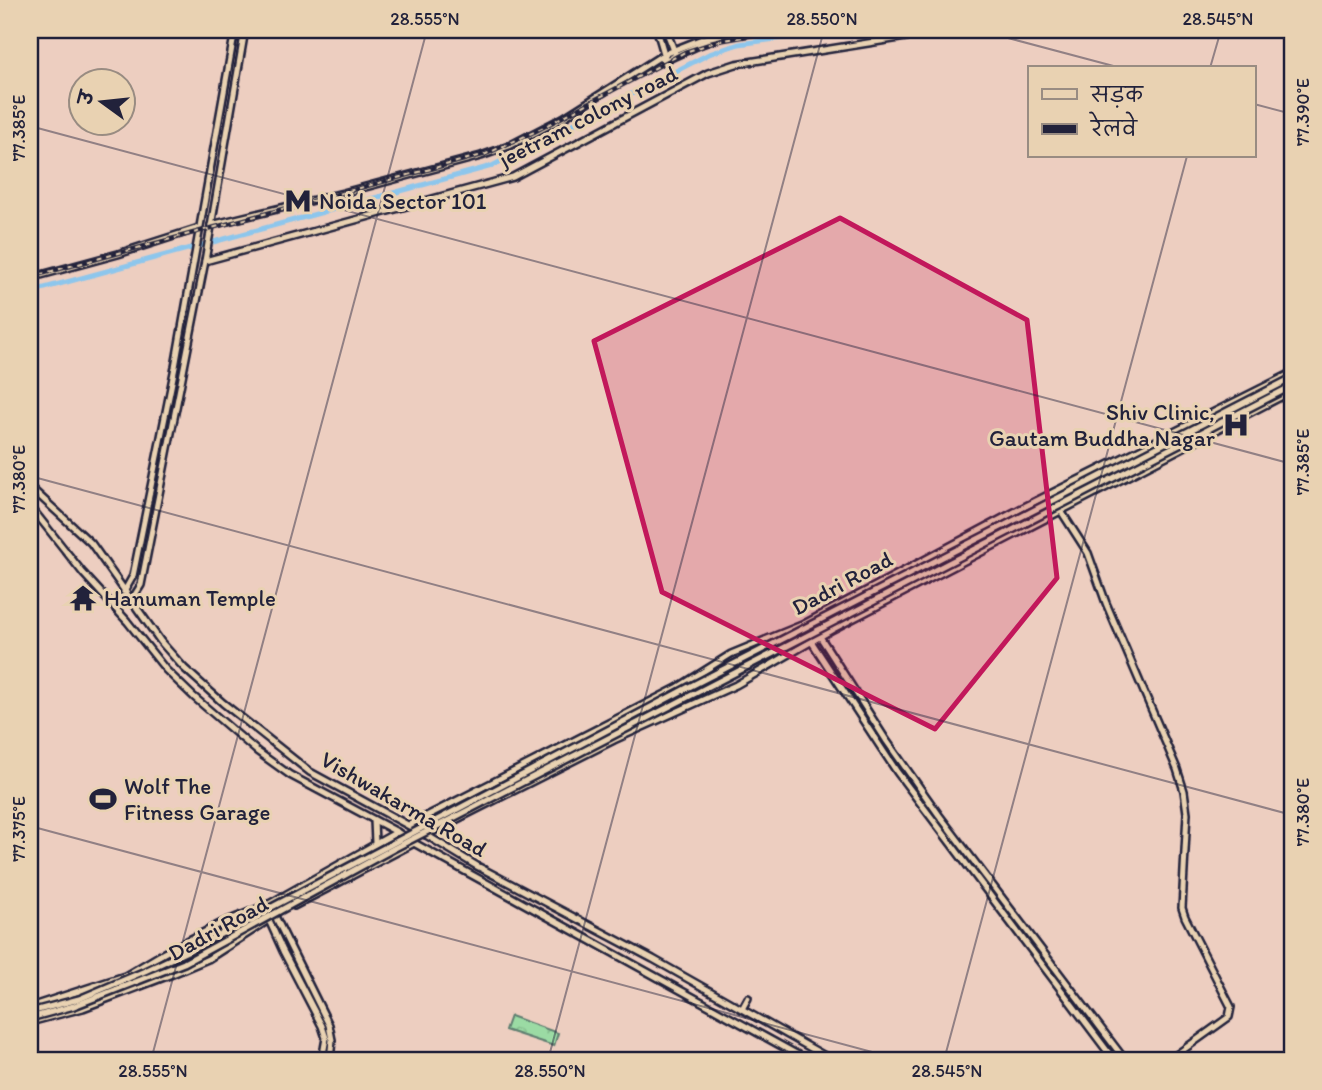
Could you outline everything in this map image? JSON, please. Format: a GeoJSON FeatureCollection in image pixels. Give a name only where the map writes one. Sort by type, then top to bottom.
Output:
{"type":"FeatureCollection","features":[{"type":"Feature","properties":{"kind":"street"},"geometry":{"type":"LineString","coordinates":[[124,592],[133,576],[175,367],[235,30]]}},
{"type":"Feature","properties":{"kind":"street"},"geometry":{"type":"LineString","coordinates":[[131,601],[141,585],[205,260],[245,30]]}},
{"type":"Feature","properties":{"kind":"street"},"geometry":{"type":"LineString","coordinates":[[657,30],[663,57]]}},
{"type":"Feature","properties":{"kind":"street"},"geometry":{"type":"LineString","coordinates":[[666,30],[675,53]]}},
{"type":"Feature","properties":{"kind":"street"},"geometry":{"type":"LineString","coordinates":[[675,53],[724,32],[740,30]]}},
{"type":"Feature","properties":{"kind":"street"},"geometry":{"type":"LineString","coordinates":[[211,226],[343,193],[509,146],[563,118],[663,57],[721,36],[763,30]]}},
{"type":"Feature","properties":{"kind":"street","name":"jeetram colony road"},"geometry":{"type":"LineString","coordinates":[[205,260],[513,177],[708,73],[766,58],[949,30]]}},
{"type":"Feature","properties":{"kind":"street"},"geometry":{"type":"LineString","coordinates":[[1189,30],[1232,30]]}},
{"type":"Feature","properties":{"kind":"street"},"geometry":{"type":"LineString","coordinates":[[30,278],[199,229]]}},
{"type":"Feature","properties":{"kind":"street"},"geometry":{"type":"LineString","coordinates":[[30,1015],[79,999],[200,945],[689,687],[1292,376]]}},
{"type":"Feature","properties":{"kind":"street","name":"Dadri Road"},"geometry":{"type":"LineString","coordinates":[[409,825],[677,688],[731,654],[804,624],[1022,508],[1292,376]]}},
{"type":"Feature","properties":{"kind":"street"},"geometry":{"type":"LineString","coordinates":[[30,1015],[74,1006],[184,963],[393,849],[1292,388]]}},
{"type":"Feature","properties":{"kind":"street","name":"Dadri Road"},"geometry":{"type":"LineString","coordinates":[[426,835],[614,740],[736,685],[811,641],[1292,388]]}},
{"type":"Feature","properties":{"kind":"street","name":"Vishwakarma Road"},"geometry":{"type":"LineString","coordinates":[[30,486],[91,543],[124,592],[184,668],[275,746],[310,772],[832,1060]]}},
{"type":"Feature","properties":{"kind":"street","name":"Vishwakarma Road"},"geometry":{"type":"LineString","coordinates":[[30,506],[166,670],[258,752],[290,775],[807,1060]]}},
{"type":"Feature","properties":{"kind":"street"},"geometry":{"type":"LineString","coordinates":[[1061,511],[1088,553],[1106,603],[1177,769],[1187,813],[1182,908],[1231,1007],[1229,1017],[1169,1060]]}},
{"type":"Feature","properties":{"kind":"street"},"geometry":{"type":"LineString","coordinates":[[813,619],[820,637],[886,740],[939,815],[1125,1060]]}},
{"type":"Feature","properties":{"kind":"street"},"geometry":{"type":"LineString","coordinates":[[804,624],[811,641],[899,775],[1114,1060]]}},
{"type":"Feature","properties":{"kind":"street"},"geometry":{"type":"LineString","coordinates":[[374,820],[375,843]]}},
{"type":"Feature","properties":{"kind":"street","name":"Dadri Road"},"geometry":{"type":"LineString","coordinates":[[30,1015],[125,976],[164,953],[266,905],[397,832]]}},
{"type":"Feature","properties":{"kind":"street","name":"Dadri Road"},"geometry":{"type":"LineString","coordinates":[[30,1015],[83,1008],[175,973],[208,958],[272,918],[414,843]]}},
{"type":"Feature","properties":{"kind":"street"},"geometry":{"type":"LineString","coordinates":[[342,862],[350,877]]}},
{"type":"Feature","properties":{"kind":"street"},"geometry":{"type":"LineString","coordinates":[[266,905],[323,1026],[326,1038],[323,1060]]}},
{"type":"Feature","properties":{"kind":"street"},"geometry":{"type":"LineString","coordinates":[[272,918],[330,1024],[330,1060]]}},
{"type":"Feature","properties":{"kind":"street"},"geometry":{"type":"LineString","coordinates":[[742,1009],[748,998]]}},
{"type":"Feature","properties":{"kind":"highlighted area"},"geometry":{"type":"Polygon","coordinates":[[[840,218],[1027,320],[1057,578],[935,729],[662,592],[594,341],[840,218]]]}},
{"type":"Feature","properties":{"kind":"green space"},"geometry":{"type":"Polygon","coordinates":[[[510,1016],[558,1033],[554,1046],[505,1030],[510,1016]]]}},
{"type":"Feature","properties":{"kind":"waterway"},"geometry":{"type":"LineString","coordinates":[[30,292],[492,166],[709,54],[739,44],[841,30]]}},
{"type":"Feature","properties":{"kind":"railway"},"geometry":{"type":"LineString","coordinates":[[30,277],[486,154],[534,132],[685,52],[719,41],[783,30]]}},
{"type":"Feature","properties":{"kind":"place","name":"Noida Sector 101"},"geometry":{"type":"Point","coordinates":[298,201]}},
{"type":"Feature","properties":{"kind":"place","name":"Shiv Clinic, Gautam Buddha Nagar"},"geometry":{"type":"Point","coordinates":[1236,425]}},
{"type":"Feature","properties":{"kind":"place","name":"Hanuman Temple"},"geometry":{"type":"Point","coordinates":[83,598]}},
{"type":"Feature","properties":{"kind":"place","name":"Wolf The Fitness Garage"},"geometry":{"type":"Point","coordinates":[103,799]}}]}
